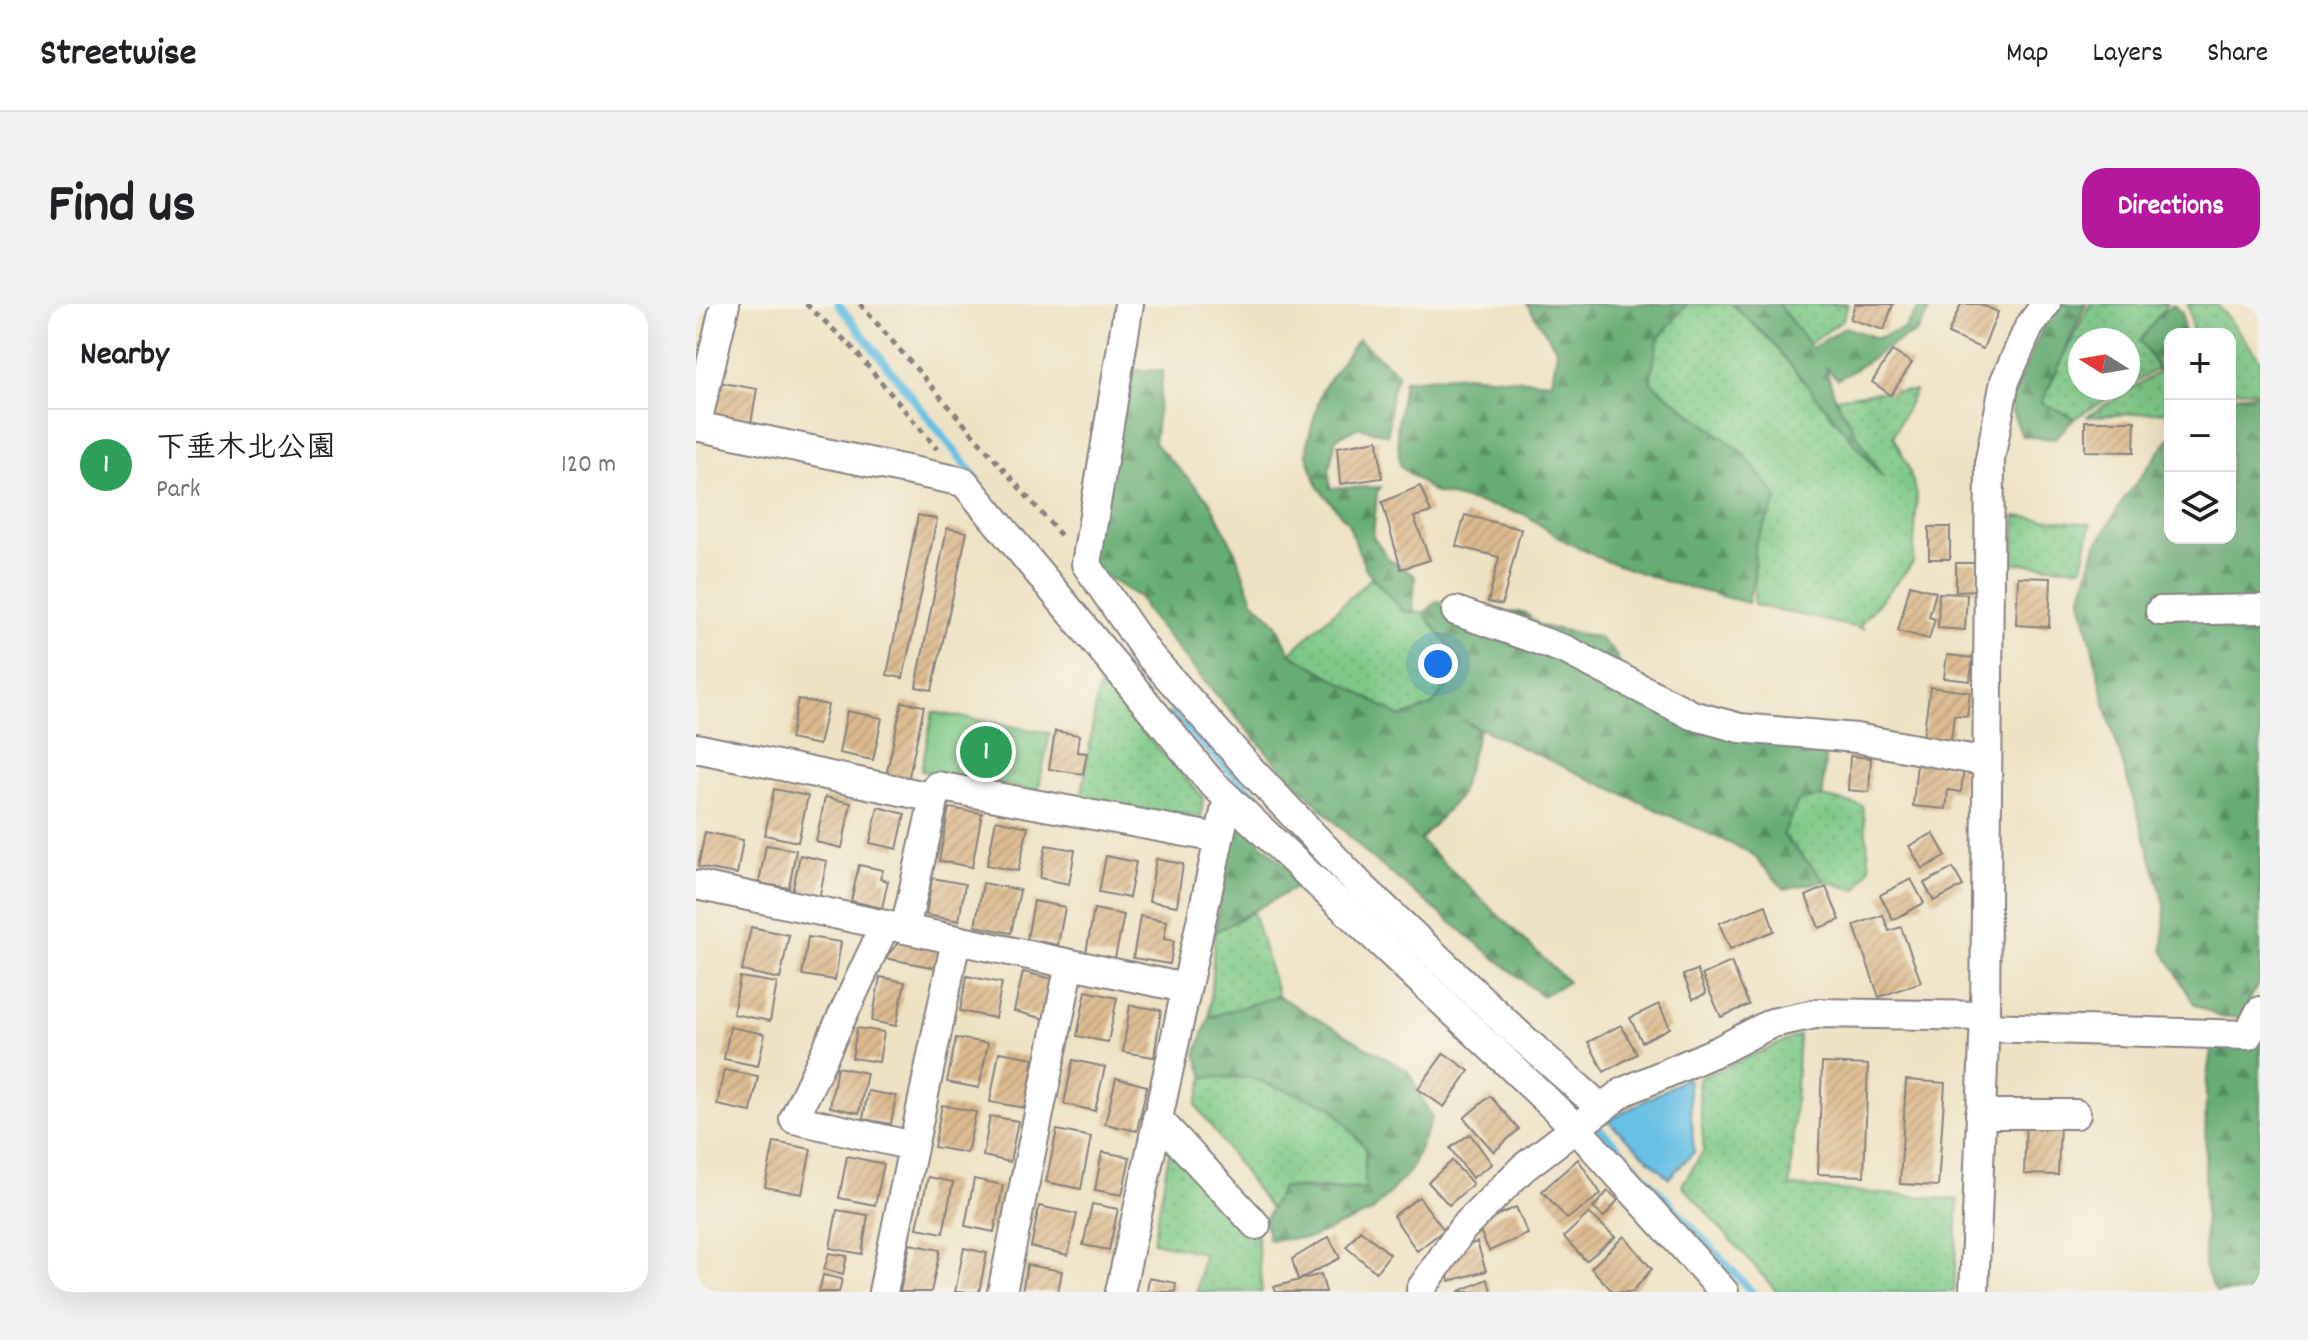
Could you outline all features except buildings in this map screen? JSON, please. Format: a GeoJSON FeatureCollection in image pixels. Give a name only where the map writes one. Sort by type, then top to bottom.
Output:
{"type":"FeatureCollection","features":[{"type":"Feature","properties":{"kind":"street"},"geometry":{"type":"LineString","coordinates":[[725,304],[696,426],[964,482],[1210,781],[1586,1120]]}},
{"type":"Feature","properties":{"kind":"street"},"geometry":{"type":"LineString","coordinates":[[1129,304],[1086,564],[1148,654],[1306,828],[1361,886],[1518,1034],[1724,1292]]}},
{"type":"Feature","properties":{"kind":"street"},"geometry":{"type":"LineString","coordinates":[[1974,1292],[1984,1022],[1990,459],[2005,381],[2029,327],[2046,304]]}},
{"type":"Feature","properties":{"kind":"street"},"geometry":{"type":"LineString","coordinates":[[2160,611],[2260,609]]}},
{"type":"Feature","properties":{"kind":"street"},"geometry":{"type":"LineString","coordinates":[[1456,611],[1566,650],[1692,715],[1740,728],[1856,738],[1987,762]]}},
{"type":"Feature","properties":{"kind":"street"},"geometry":{"type":"LineString","coordinates":[[696,748],[935,798]]}},
{"type":"Feature","properties":{"kind":"street"},"geometry":{"type":"LineString","coordinates":[[913,1146],[794,1119],[895,927],[937,786],[1218,838]]}},
{"type":"Feature","properties":{"kind":"street"},"geometry":{"type":"LineString","coordinates":[[1120,1292],[1228,798]]}},
{"type":"Feature","properties":{"kind":"street"},"geometry":{"type":"LineString","coordinates":[[696,885],[1185,988]]}},
{"type":"Feature","properties":{"kind":"street"},"geometry":{"type":"LineString","coordinates":[[883,1292],[956,940]]}},
{"type":"Feature","properties":{"kind":"street"},"geometry":{"type":"LineString","coordinates":[[1002,1292],[1070,964]]}},
{"type":"Feature","properties":{"kind":"street"},"geometry":{"type":"LineString","coordinates":[[1422,1292],[1421,1289],[1463,1228],[1523,1168],[1623,1092],[1720,1050],[1772,1023],[1820,1013],[2248,1035],[2260,1011]]}},
{"type":"Feature","properties":{"kind":"street"},"geometry":{"type":"LineString","coordinates":[[1980,1114],[2076,1114]]}},
{"type":"Feature","properties":{"kind":"street"},"geometry":{"type":"LineString","coordinates":[[1157,1118],[1256,1225]]}},
{"type":"Feature","properties":{"kind":"path"},"geometry":{"type":"LineString","coordinates":[[806,304],[850,345],[964,482]]}},
{"type":"Feature","properties":{"kind":"path"},"geometry":{"type":"LineString","coordinates":[[860,304],[1086,564]]}},
{"type":"Feature","properties":{"kind":"green space"},"geometry":{"type":"Polygon","coordinates":[[[1527,304],[1687,304],[1658,339],[1650,382],[1742,452],[1778,499],[1755,543],[1753,582],[1748,603],[1667,582],[1603,560],[1561,539],[1524,514],[1433,492],[1400,466],[1397,429],[1404,380],[1465,375],[1552,382],[1557,350],[1527,304]]]}},
{"type":"Feature","properties":{"kind":"green space"},"geometry":{"type":"Polygon","coordinates":[[[1687,304],[1732,304],[1771,341],[1878,472],[1835,398],[1876,392],[1915,391],[1893,436],[1908,466],[1917,495],[1913,563],[1860,625],[1863,629],[1754,605],[1755,543],[1778,498],[1742,452],[1650,382],[1658,339],[1687,304]]]}},
{"type":"Feature","properties":{"kind":"green space"},"geometry":{"type":"Polygon","coordinates":[[[1732,304],[1778,304],[1812,348],[1845,327],[1877,338],[1904,329],[1922,304],[1932,304],[1918,332],[1838,379],[1826,368],[1835,398],[1883,478],[1771,341],[1732,304]]]}},
{"type":"Feature","properties":{"kind":"green space"},"geometry":{"type":"Polygon","coordinates":[[[1776,304],[1848,304],[1842,321],[1809,344],[1776,304]]]}},
{"type":"Feature","properties":{"kind":"green space"},"geometry":{"type":"Polygon","coordinates":[[[2053,304],[2086,304],[2075,328],[2068,328],[2068,344],[2042,403],[2075,418],[2054,439],[2022,436],[2009,404],[2053,304]]]}},
{"type":"Feature","properties":{"kind":"green space"},"geometry":{"type":"Polygon","coordinates":[[[2090,304],[2167,304],[2140,341],[2140,328],[2078,328],[2090,304]]]}},
{"type":"Feature","properties":{"kind":"green space"},"geometry":{"type":"Polygon","coordinates":[[[2188,304],[2217,304],[2236,328],[2192,328],[2188,304]]]}},
{"type":"Feature","properties":{"kind":"green space"},"geometry":{"type":"Polygon","coordinates":[[[2173,305],[2182,312],[2183,328],[2164,328],[2164,370],[2158,368],[2140,341],[2160,314],[2173,305]]]}},
{"type":"Feature","properties":{"kind":"green space"},"geometry":{"type":"Polygon","coordinates":[[[2236,328],[2260,359],[2260,392],[2236,390],[2236,328]]]}},
{"type":"Feature","properties":{"kind":"green space"},"geometry":{"type":"Polygon","coordinates":[[[1358,339],[1398,373],[1391,394],[1388,435],[1359,427],[1336,438],[1329,471],[1330,488],[1381,487],[1377,492],[1373,537],[1389,559],[1415,576],[1413,613],[1403,611],[1366,570],[1348,523],[1318,487],[1307,455],[1322,390],[1358,339]]]}},
{"type":"Feature","properties":{"kind":"green space"},"geometry":{"type":"Polygon","coordinates":[[[2140,341],[2158,368],[2140,379],[2140,341]]]}},
{"type":"Feature","properties":{"kind":"green space"},"geometry":{"type":"Polygon","coordinates":[[[2068,348],[2068,400],[2105,400],[2075,418],[2041,403],[2068,348]]]}},
{"type":"Feature","properties":{"kind":"green space"},"geometry":{"type":"Polygon","coordinates":[[[2158,368],[2164,370],[2164,411],[2086,417],[2113,400],[2140,400],[2140,383],[2158,372],[2158,368]]]}},
{"type":"Feature","properties":{"kind":"green space"},"geometry":{"type":"Polygon","coordinates":[[[1136,370],[1163,371],[1154,443],[1209,500],[1234,549],[1253,600],[1277,624],[1290,653],[1401,717],[1431,706],[1464,666],[1424,613],[1437,601],[1493,613],[1524,612],[1540,626],[1598,637],[1615,653],[1630,686],[1826,737],[1823,797],[1798,801],[1783,835],[1825,881],[1784,889],[1751,853],[1462,720],[1479,730],[1459,797],[1420,840],[1568,982],[1542,996],[1367,854],[1282,769],[1147,612],[1140,598],[1086,564],[1107,432],[1136,370]]]}},
{"type":"Feature","properties":{"kind":"green space"},"geometry":{"type":"Polygon","coordinates":[[[2260,394],[2260,980],[2241,1017],[2219,1017],[2194,1004],[2163,950],[2165,905],[2108,715],[2081,599],[2095,548],[2123,500],[2164,446],[2164,544],[2236,544],[2236,396],[2260,394]]]}},
{"type":"Feature","properties":{"kind":"green space"},"geometry":{"type":"Polygon","coordinates":[[[2016,516],[2091,524],[2082,568],[2013,563],[2016,516]]]}},
{"type":"Feature","properties":{"kind":"green space"},"geometry":{"type":"Polygon","coordinates":[[[1372,577],[1403,611],[1424,613],[1465,665],[1431,706],[1401,717],[1290,653],[1372,577]]]}},
{"type":"Feature","properties":{"kind":"green space"},"geometry":{"type":"Polygon","coordinates":[[[1099,685],[1203,797],[1201,817],[1081,800],[1099,685]]]}},
{"type":"Feature","properties":{"kind":"green space"},"geometry":{"type":"Polygon","coordinates":[[[933,712],[1050,733],[1038,791],[921,771],[933,712]]]}},
{"type":"Feature","properties":{"kind":"green space"},"geometry":{"type":"Polygon","coordinates":[[[1823,797],[1863,806],[1870,867],[1857,890],[1825,881],[1783,835],[1798,800],[1823,797]]]}},
{"type":"Feature","properties":{"kind":"green space"},"geometry":{"type":"Polygon","coordinates":[[[1233,817],[1304,883],[1215,932],[1233,817]]]}},
{"type":"Feature","properties":{"kind":"green space"},"geometry":{"type":"Polygon","coordinates":[[[1253,912],[1278,996],[1209,1017],[1215,932],[1253,912]]]}},
{"type":"Feature","properties":{"kind":"green space"},"geometry":{"type":"Polygon","coordinates":[[[1278,996],[1408,1071],[1432,1118],[1411,1170],[1372,1212],[1311,1238],[1269,1240],[1264,1221],[1282,1187],[1365,1189],[1365,1147],[1331,1106],[1251,1078],[1204,1077],[1196,1054],[1209,1017],[1278,996]]]}},
{"type":"Feature","properties":{"kind":"green space"},"geometry":{"type":"Polygon","coordinates":[[[1799,1035],[1790,1186],[1958,1200],[1954,1292],[1777,1292],[1682,1185],[1704,1150],[1698,1079],[1799,1035]]]}},
{"type":"Feature","properties":{"kind":"green space"},"geometry":{"type":"Polygon","coordinates":[[[2212,1042],[2260,1042],[2260,1292],[2216,1292],[2204,1267],[2206,1084],[2212,1042]]]}},
{"type":"Feature","properties":{"kind":"green space"},"geometry":{"type":"Polygon","coordinates":[[[1204,1077],[1251,1078],[1331,1106],[1365,1147],[1365,1189],[1282,1187],[1270,1209],[1196,1105],[1204,1077]]]}},
{"type":"Feature","properties":{"kind":"green space"},"geometry":{"type":"Polygon","coordinates":[[[1172,1136],[1256,1225],[1262,1292],[1197,1292],[1203,1253],[1153,1242],[1172,1136]]]}},
{"type":"Feature","properties":{"kind":"water"},"geometry":{"type":"Polygon","coordinates":[[[1688,1077],[1694,1152],[1669,1178],[1608,1121],[1688,1077]]]}},
{"type":"Feature","properties":{"kind":"waterway"},"geometry":{"type":"LineString","coordinates":[[838,304],[977,479]]}},
{"type":"Feature","properties":{"kind":"waterway"},"geometry":{"type":"LineString","coordinates":[[1172,714],[1262,802]]}},
{"type":"Feature","properties":{"kind":"waterway"},"geometry":{"type":"LineString","coordinates":[[1551,1081],[1614,1143],[1752,1292]]}},
{"type":"Feature","properties":{"kind":"place","name":"下垂木北公園"},"geometry":{"type":"Point","coordinates":[986,752]}}]}
